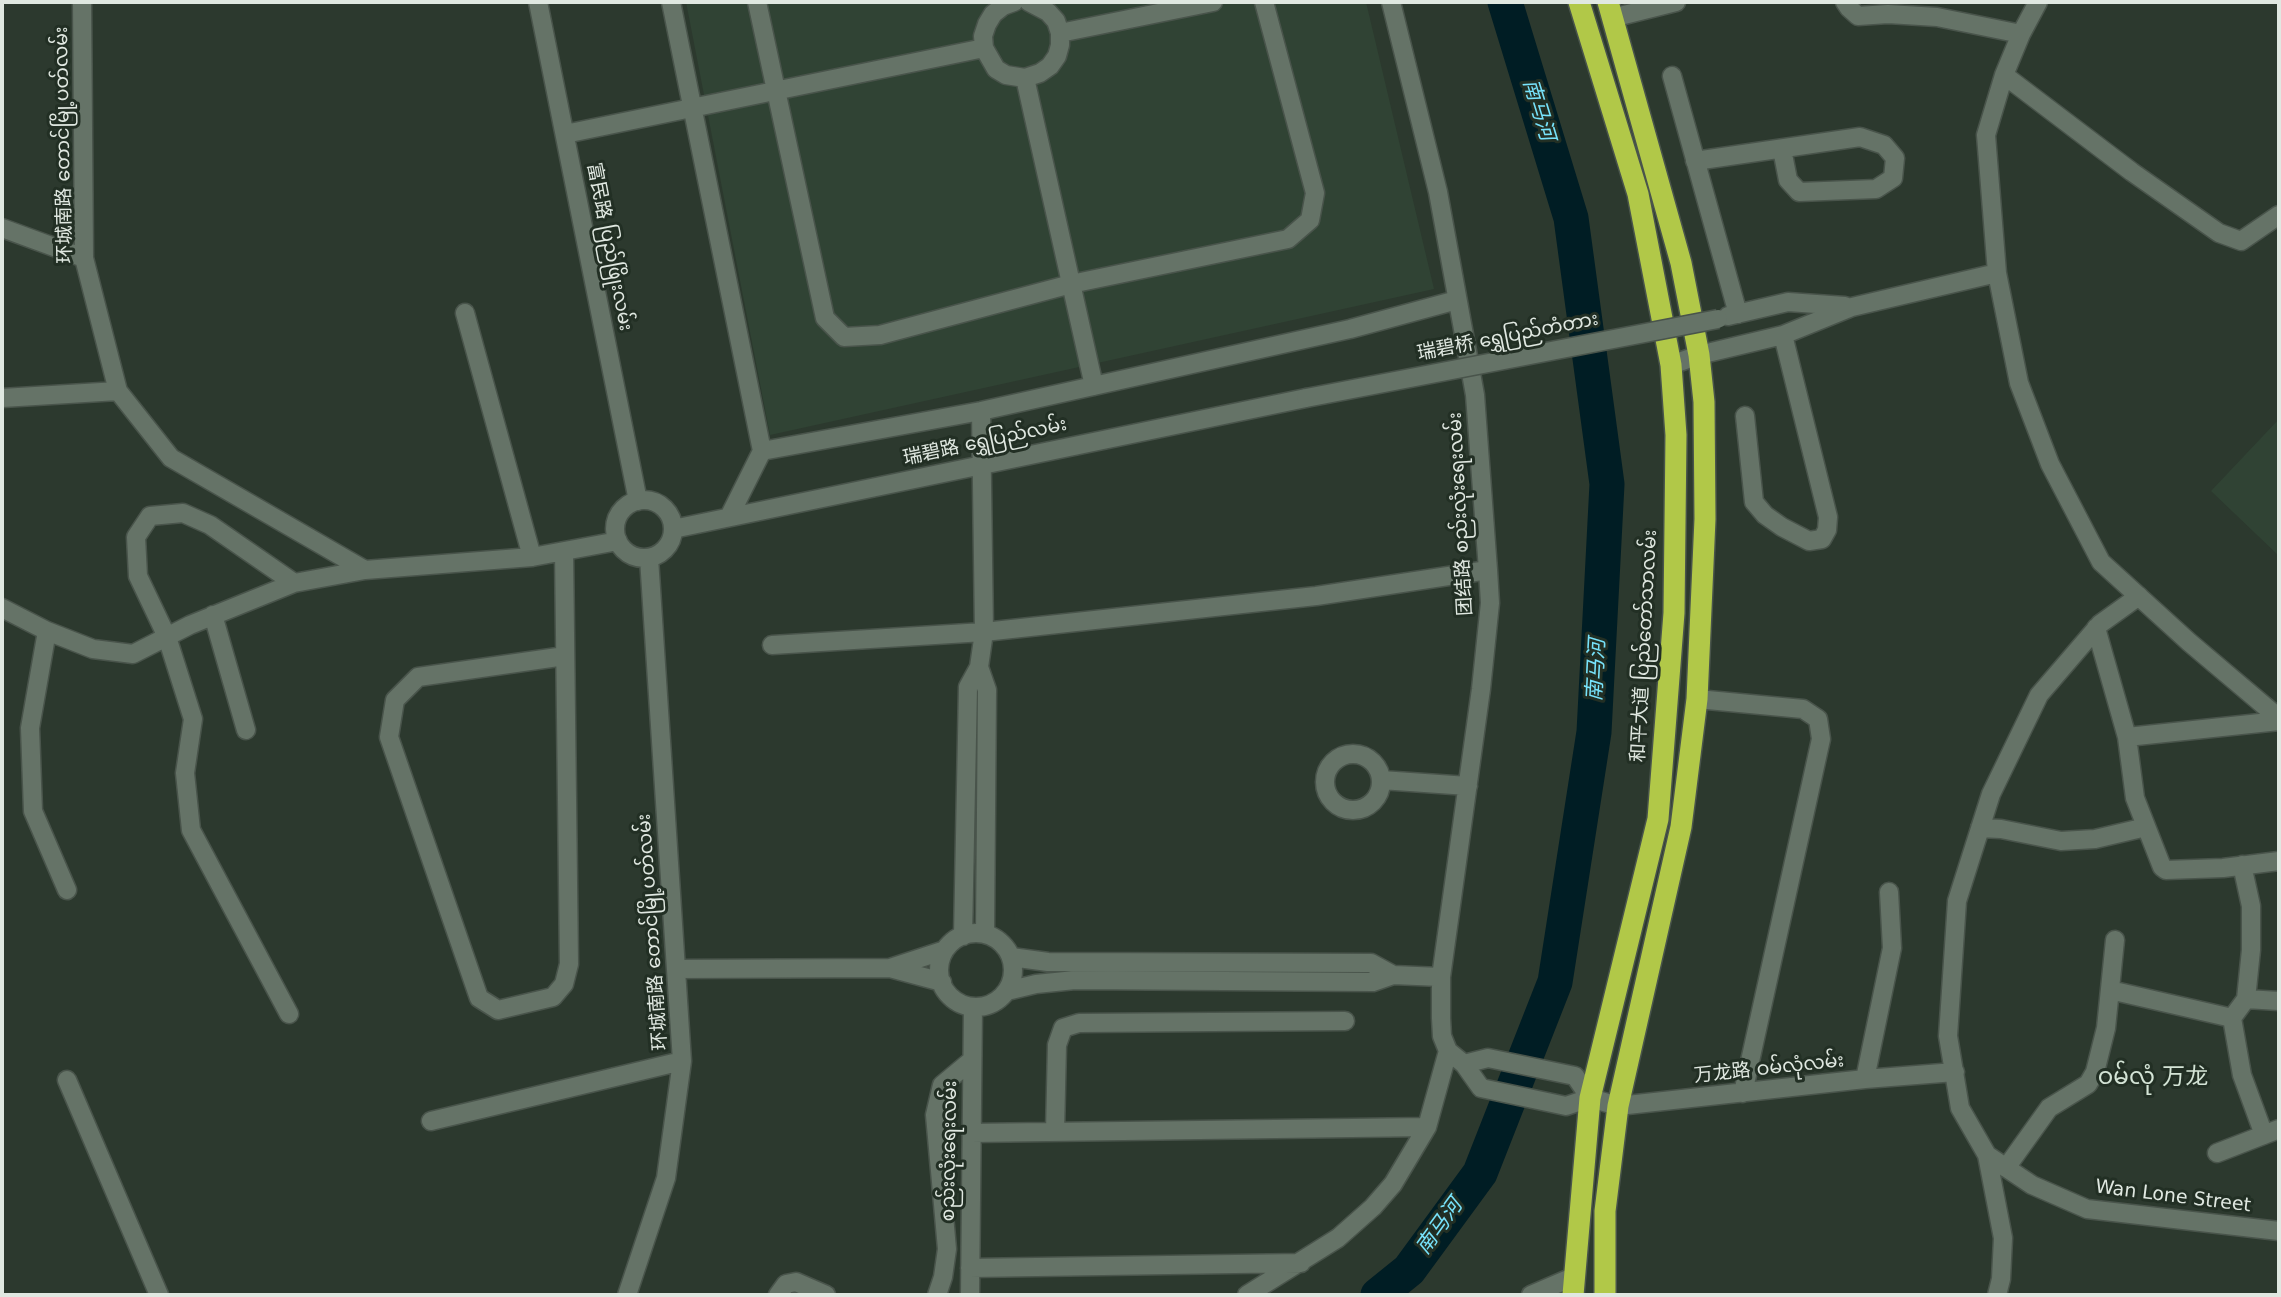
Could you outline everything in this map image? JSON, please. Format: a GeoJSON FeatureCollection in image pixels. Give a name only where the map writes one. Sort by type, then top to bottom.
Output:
{"type":"FeatureCollection","features":[{"type":"Feature","properties":{"kind":"highway","name":"和平大道 ပြည်တော်သာလမ်း"},"geometry":{"type":"LineString","coordinates":[[1573,1286],[1590,1098],[1658,819],[1674,612],[1676,435],[1671,365],[1638,194],[1579,2]]}},
{"type":"Feature","properties":{"kind":"highway"},"geometry":{"type":"LineString","coordinates":[[1605,1295],[1605,1211],[1618,1106],[1681,827],[1697,699],[1705,519],[1704,402],[1699,355],[1681,263],[1610,10]]}},
{"type":"Feature","properties":{"kind":"street","name":"环城南路 တောင်မြို့ပတ်လမ်း"},"geometry":{"type":"LineString","coordinates":[[82,2],[84,258],[118,391],[172,458],[365,570]]}},
{"type":"Feature","properties":{"kind":"street","name":"富民路 ပြည်ဖြိုးလမ်း"},"geometry":{"type":"LineString","coordinates":[[538,2],[638,501]]}},
{"type":"Feature","properties":{"kind":"street"},"geometry":{"type":"LineString","coordinates":[[671,2],[762,452],[729,517]]}},
{"type":"Feature","properties":{"kind":"street"},"geometry":{"type":"LineString","coordinates":[[757,2],[825,317],[844,337],[880,335],[1071,284],[1288,239],[1310,220],[1315,192],[1264,2]]}},
{"type":"Feature","properties":{"kind":"street"},"geometry":{"type":"LineString","coordinates":[[1010,2],[993,14],[987,24],[984,48],[996,69],[1006,75],[1026,78],[1040,74],[1050,66],[1060,45],[1060,33],[1052,7],[1029,2]]}},
{"type":"Feature","properties":{"kind":"street"},"geometry":{"type":"LineString","coordinates":[[1060,33],[1213,2]]}},
{"type":"Feature","properties":{"kind":"street","name":"团结路 စည်းလုံးရေးလမ်း"},"geometry":{"type":"LineString","coordinates":[[1391,2],[1438,192],[1475,395],[1490,603],[1441,977],[1442,1036],[1448,1051]]}},
{"type":"Feature","properties":{"kind":"street"},"geometry":{"type":"LineString","coordinates":[[1610,10],[1676,2]]}},
{"type":"Feature","properties":{"kind":"street"},"geometry":{"type":"LineString","coordinates":[[1846,2],[1858,16],[1888,14],[1937,17],[2021,34]]}},
{"type":"Feature","properties":{"kind":"street"},"geometry":{"type":"LineString","coordinates":[[2038,2],[2004,75],[1986,135],[1997,272],[2018,383],[2050,464],[2101,562],[2279,720]]}},
{"type":"Feature","properties":{"kind":"street"},"geometry":{"type":"LineString","coordinates":[[565,134],[984,48]]}},
{"type":"Feature","properties":{"kind":"street"},"geometry":{"type":"LineString","coordinates":[[2004,75],[2198,221],[2220,233],[2241,241],[2279,215]]}},
{"type":"Feature","properties":{"kind":"street"},"geometry":{"type":"LineString","coordinates":[[1672,76],[1738,314],[1788,302],[1852,307]]}},
{"type":"Feature","properties":{"kind":"street"},"geometry":{"type":"LineString","coordinates":[[1026,78],[1094,386]]}},
{"type":"Feature","properties":{"kind":"street"},"geometry":{"type":"LineString","coordinates":[[1695,161],[1860,137],[1884,145],[1895,158],[1894,178],[1876,189],[1799,192],[1788,180],[1782,149]]}},
{"type":"Feature","properties":{"kind":"street"},"geometry":{"type":"LineString","coordinates":[[2,228],[84,258]]}},
{"type":"Feature","properties":{"kind":"street"},"geometry":{"type":"LineString","coordinates":[[1671,365],[1699,355],[1783,335],[1852,307],[1997,272]]}},
{"type":"Feature","properties":{"kind":"street"},"geometry":{"type":"LineString","coordinates":[[762,452],[981,411],[1350,329],[1457,300]]}},
{"type":"Feature","properties":{"kind":"street"},"geometry":{"type":"LineString","coordinates":[[465,313],[532,556]]}},
{"type":"Feature","properties":{"kind":"street","name":"瑞碧桥 ရွှေပြည်တံတား"},"geometry":{"type":"LineString","coordinates":[[1306,398],[1738,314]]}},
{"type":"Feature","properties":{"kind":"street"},"geometry":{"type":"LineString","coordinates":[[1745,416],[1754,502],[1765,515],[1782,527],[1809,541],[1822,539],[1827,530],[1828,517],[1783,335]]}},
{"type":"Feature","properties":{"kind":"street"},"geometry":{"type":"LineString","coordinates":[[2,398],[118,391]]}},
{"type":"Feature","properties":{"kind":"street","name":"瑞碧路 ရွှေပြည်လမ်း"},"geometry":{"type":"LineString","coordinates":[[673,529],[1306,398]]}},
{"type":"Feature","properties":{"kind":"street"},"geometry":{"type":"LineString","coordinates":[[963,936],[968,687],[979,667],[984,632],[981,411]]}},
{"type":"Feature","properties":{"kind":"street"},"geometry":{"type":"LineString","coordinates":[[638,501],[654,502],[662,507],[672,521],[673,529],[669,545],[649,558],[630,555],[615,533],[623,510],[638,501]]}},
{"type":"Feature","properties":{"kind":"street"},"geometry":{"type":"LineString","coordinates":[[289,1014],[191,830],[185,773],[193,719],[167,637],[138,576],[136,537],[150,516],[183,513],[210,525],[294,583]]}},
{"type":"Feature","properties":{"kind":"street"},"geometry":{"type":"LineString","coordinates":[[2,608],[47,631],[93,649],[133,654],[213,615],[294,583],[365,570],[532,556],[618,541]]}},
{"type":"Feature","properties":{"kind":"street"},"geometry":{"type":"LineString","coordinates":[[564,551],[569,964],[564,984],[553,997],[498,1010],[479,998],[389,737],[395,700],[418,677],[565,656]]}},
{"type":"Feature","properties":{"kind":"street","name":"环城南路 တောင်မြို့ပတ်လမ်း"},"geometry":{"type":"LineString","coordinates":[[626,1292],[666,1178],[682,1061],[649,558]]}},
{"type":"Feature","properties":{"kind":"street"},"geometry":{"type":"LineString","coordinates":[[772,645],[984,632],[1316,596],[1488,570]]}},
{"type":"Feature","properties":{"kind":"street","name":"Wan Lone Street"},"geometry":{"type":"LineString","coordinates":[[2139,596],[2096,628],[2039,695],[1991,794],[1957,901],[1948,1036],[1961,1108],[1987,1155],[2032,1185],[2087,1209],[2279,1231]]}},
{"type":"Feature","properties":{"kind":"street"},"geometry":{"type":"LineString","coordinates":[[213,615],[246,730]]}},
{"type":"Feature","properties":{"kind":"street"},"geometry":{"type":"LineString","coordinates":[[2096,628],[2127,737],[2135,798],[2162,867],[2166,870],[2279,860]]}},
{"type":"Feature","properties":{"kind":"street"},"geometry":{"type":"LineString","coordinates":[[47,631],[30,728],[33,811],[67,890]]}},
{"type":"Feature","properties":{"kind":"street"},"geometry":{"type":"LineString","coordinates":[[979,667],[987,690],[985,934]]}},
{"type":"Feature","properties":{"kind":"street"},"geometry":{"type":"LineString","coordinates":[[1697,699],[1803,709],[1818,719],[1821,739],[1743,1093]]}},
{"type":"Feature","properties":{"kind":"street"},"geometry":{"type":"LineString","coordinates":[[2127,737],[2279,720]]}},
{"type":"Feature","properties":{"kind":"street"},"geometry":{"type":"LineString","coordinates":[[1381,780],[1468,786]]}},
{"type":"Feature","properties":{"kind":"street"},"geometry":{"type":"LineString","coordinates":[[1980,828],[2001,829],[2061,841],[2095,839],[2146,827]]}},
{"type":"Feature","properties":{"kind":"street"},"geometry":{"type":"LineString","coordinates":[[2217,1153],[2272,1132],[2242,1075],[2232,1018],[2246,999],[2252,927],[2251,906],[2242,865]]}},
{"type":"Feature","properties":{"kind":"street"},"geometry":{"type":"LineString","coordinates":[[1865,1079],[1892,948],[1889,892]]}},
{"type":"Feature","properties":{"kind":"street"},"geometry":{"type":"LineString","coordinates":[[972,933],[985,934],[997,939],[1006,948],[1012,957],[1013,970],[1007,991],[998,1000],[986,1006],[973,1007],[953,999],[942,982],[940,962],[952,942],[972,933]]}},
{"type":"Feature","properties":{"kind":"street"},"geometry":{"type":"LineString","coordinates":[[2006,1168],[2049,1108],[2088,1084],[2095,1072],[2106,1028],[2115,940]]}},
{"type":"Feature","properties":{"kind":"street"},"geometry":{"type":"LineString","coordinates":[[890,968],[945,950]]}},
{"type":"Feature","properties":{"kind":"street"},"geometry":{"type":"LineString","coordinates":[[1012,957],[1048,962],[1371,963],[1393,975]]}},
{"type":"Feature","properties":{"kind":"street"},"geometry":{"type":"LineString","coordinates":[[676,969],[890,968],[942,982]]}},
{"type":"Feature","properties":{"kind":"street"},"geometry":{"type":"LineString","coordinates":[[1007,991],[1036,984],[1075,980],[1373,982],[1393,975],[1441,977]]}},
{"type":"Feature","properties":{"kind":"street"},"geometry":{"type":"LineString","coordinates":[[2110,990],[2232,1018]]}},
{"type":"Feature","properties":{"kind":"street"},"geometry":{"type":"LineString","coordinates":[[2246,999],[2279,1001]]}},
{"type":"Feature","properties":{"kind":"street","name":"စည်းလုံးရေးလမ်း"},"geometry":{"type":"LineString","coordinates":[[970,1295],[973,1007]]}},
{"type":"Feature","properties":{"kind":"street"},"geometry":{"type":"LineString","coordinates":[[1055,1132],[1057,1045],[1063,1028],[1079,1023],[1345,1021]]}},
{"type":"Feature","properties":{"kind":"street"},"geometry":{"type":"LineString","coordinates":[[1247,1295],[1338,1237],[1373,1207],[1393,1184],[1427,1127],[1448,1051],[1464,1064],[1481,1088],[1566,1105],[1590,1098],[1576,1076],[1488,1058],[1464,1064]]}},
{"type":"Feature","properties":{"kind":"street"},"geometry":{"type":"LineString","coordinates":[[937,1295],[947,1249],[935,1115],[942,1085],[972,1060]]}},
{"type":"Feature","properties":{"kind":"street"},"geometry":{"type":"LineString","coordinates":[[431,1121],[682,1061]]}},
{"type":"Feature","properties":{"kind":"street","name":"万龙路 ဝမ်လုံလမ်း"},"geometry":{"type":"LineString","coordinates":[[1590,1098],[1618,1106],[1955,1072]]}},
{"type":"Feature","properties":{"kind":"street"},"geometry":{"type":"LineString","coordinates":[[67,1080],[159,1295]]}},
{"type":"Feature","properties":{"kind":"street"},"geometry":{"type":"LineString","coordinates":[[971,1133],[1427,1127]]}},
{"type":"Feature","properties":{"kind":"street"},"geometry":{"type":"LineString","coordinates":[[1987,1155],[2003,1238],[2001,1279],[1997,1295]]}},
{"type":"Feature","properties":{"kind":"street"},"geometry":{"type":"LineString","coordinates":[[970,1268],[1301,1263]]}},
{"type":"Feature","properties":{"kind":"street"},"geometry":{"type":"LineString","coordinates":[[778,1295],[786,1284],[796,1282],[823,1295]]}},
{"type":"Feature","properties":{"kind":"street"},"geometry":{"type":"LineString","coordinates":[[1531,1295],[1573,1286]]}},
{"type":"Feature","properties":{"kind":"shaded area"},"geometry":{"type":"Polygon","coordinates":[[[686,2],[1366,2],[1434,289],[770,435],[686,2]]]}},
{"type":"Feature","properties":{"kind":"shaded area"},"geometry":{"type":"Polygon","coordinates":[[[2279,419],[2279,556],[2211,491],[2279,419]]]}},
{"type":"Feature","properties":{"kind":"waterway","name":"南马河"},"geometry":{"type":"LineString","coordinates":[[1378,1295],[1409,1270],[1480,1173],[1555,982],[1594,732],[1607,484],[1571,218],[1505,2]]}},
{"type":"Feature","properties":{"kind":"district","name":"ဝမ်လုံ 万龙"},"geometry":{"type":"Point","coordinates":[2153,1078]}}]}
